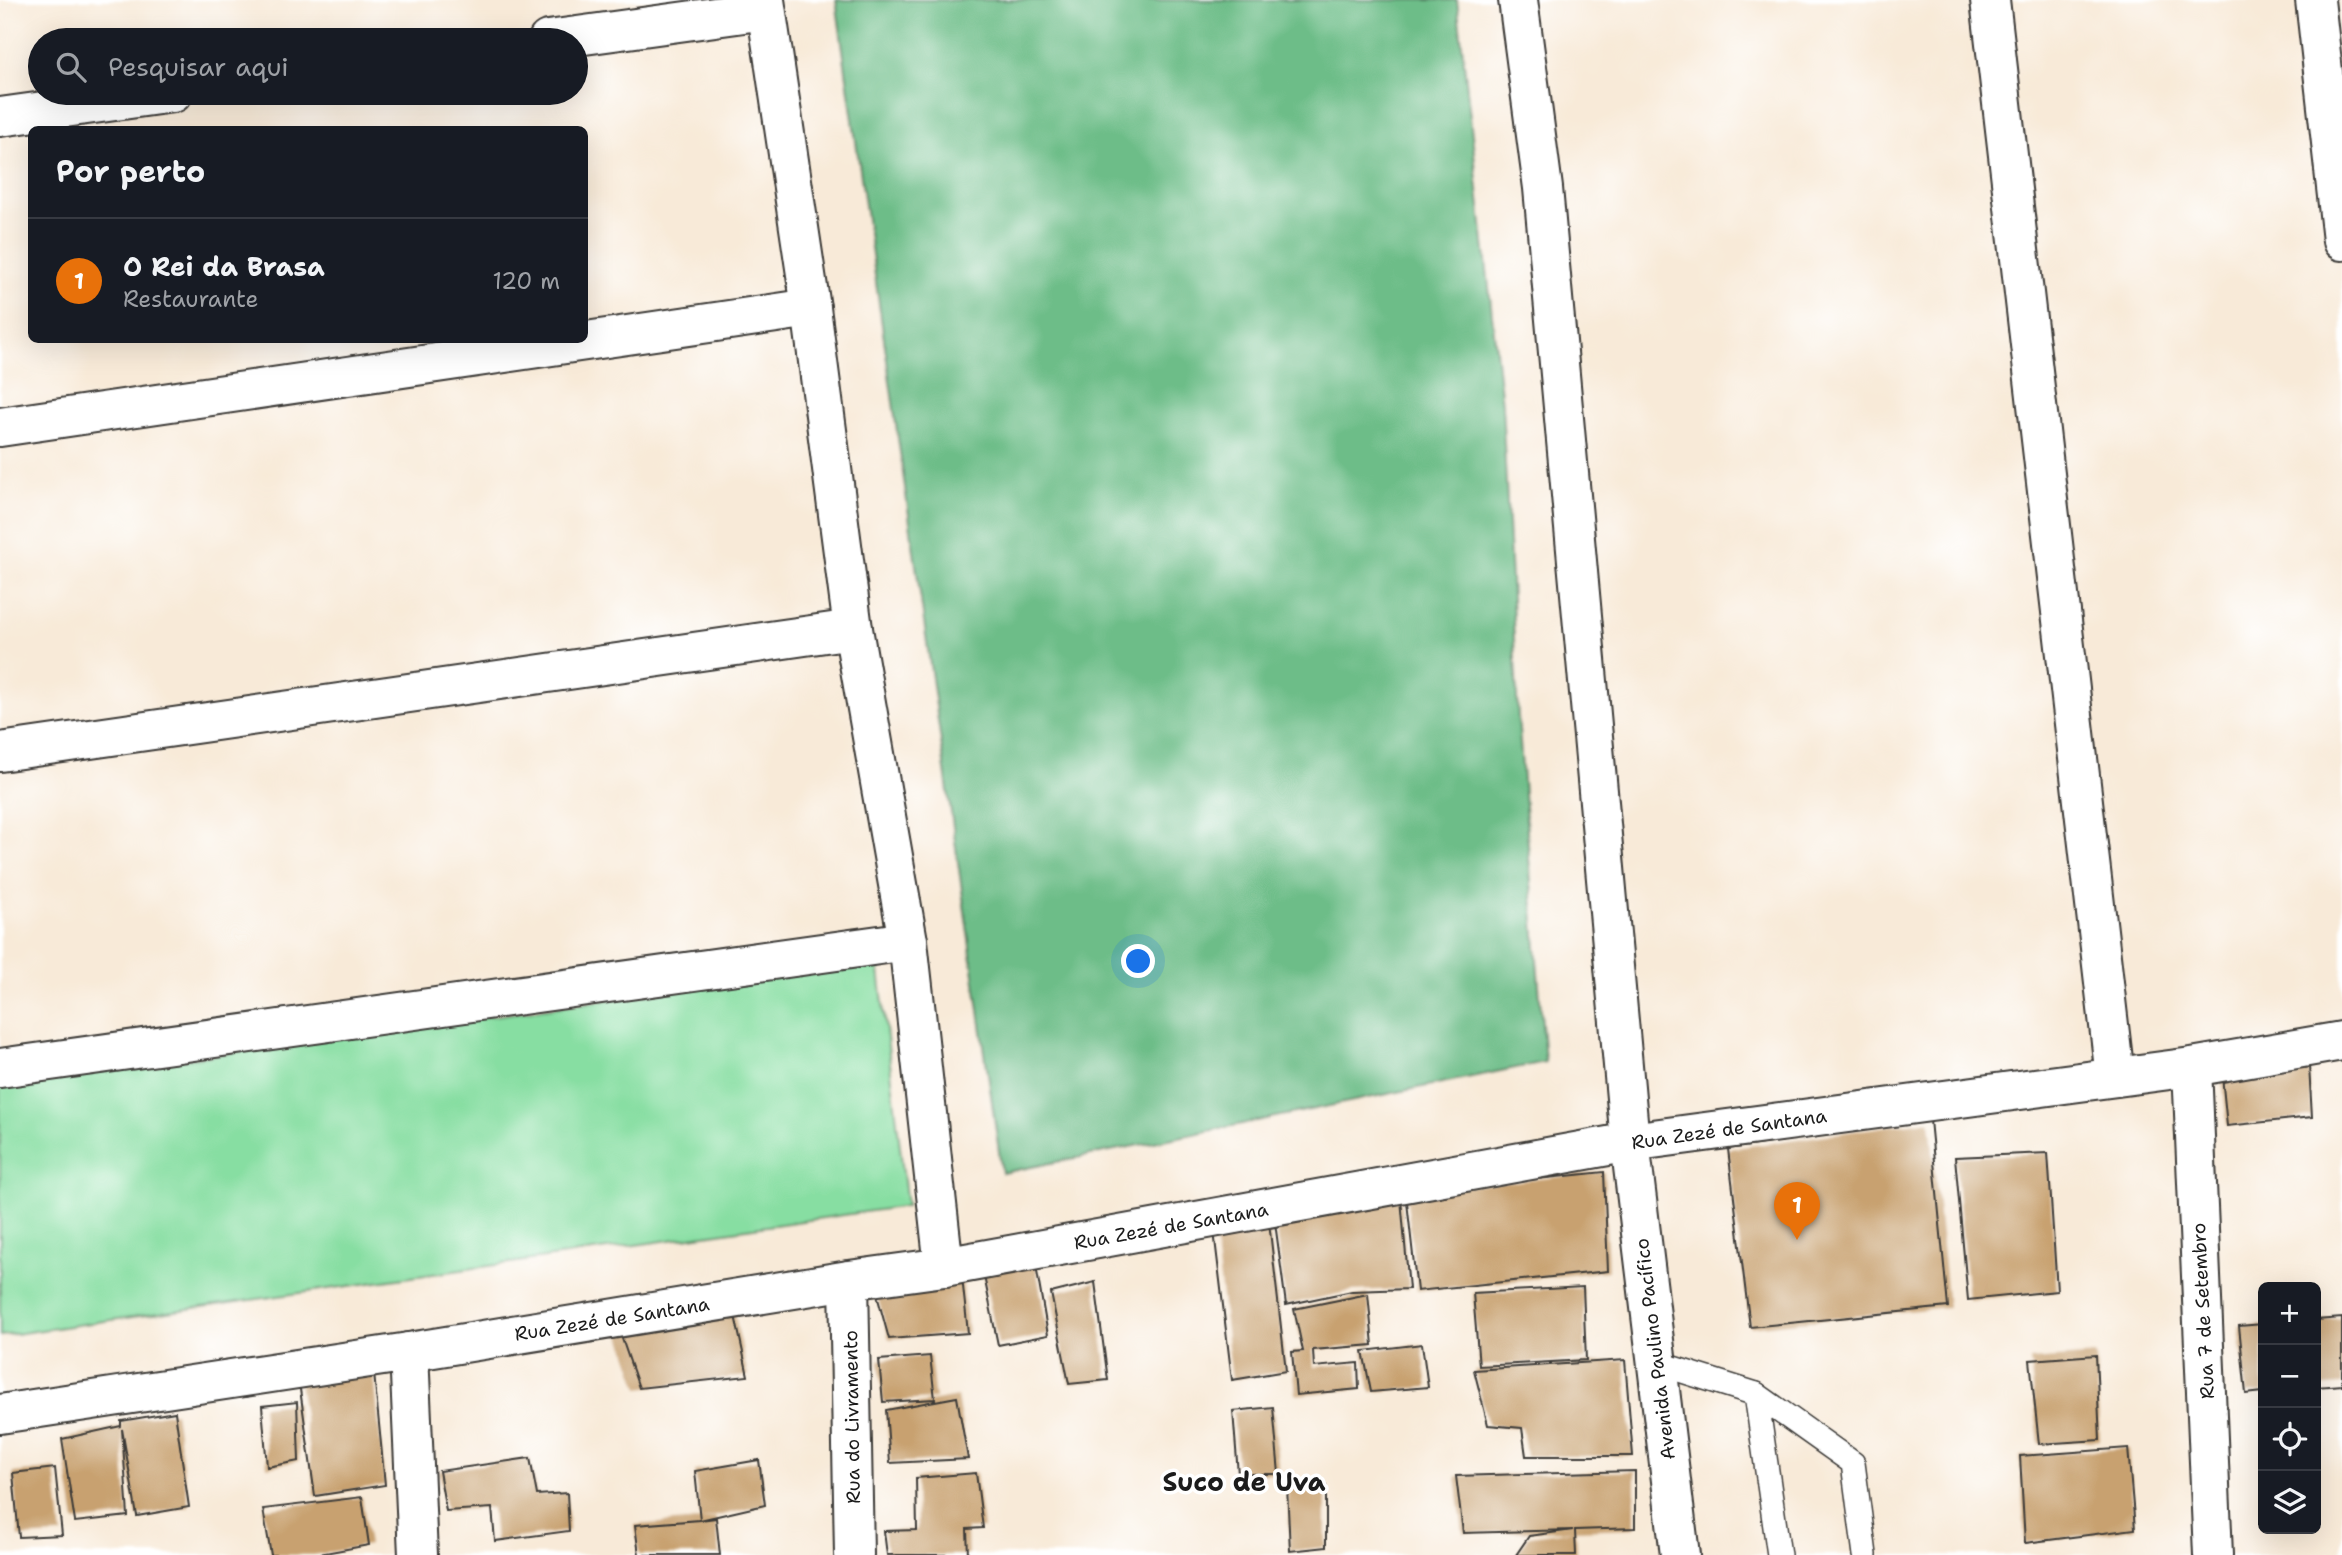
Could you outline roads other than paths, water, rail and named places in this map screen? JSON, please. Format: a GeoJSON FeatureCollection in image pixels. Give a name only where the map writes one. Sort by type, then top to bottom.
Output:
{"type":"FeatureCollection","features":[{"type":"Feature","properties":{"kind":"street","name":"Avenida Paulino Pacífico"},"geometry":{"type":"LineString","coordinates":[[1518,0],[1543,187],[1630,1142],[1680,1555]]}},
{"type":"Feature","properties":{"kind":"street"},"geometry":{"type":"LineString","coordinates":[[1990,0],[2115,1077]]}},
{"type":"Feature","properties":{"kind":"street"},"geometry":{"type":"LineString","coordinates":[[2315,0],[2342,241]]}},
{"type":"Feature","properties":{"kind":"street"},"geometry":{"type":"LineString","coordinates":[[588,34],[766,5],[811,307],[853,629],[908,941],[944,1267]]}},
{"type":"Feature","properties":{"kind":"street"},"geometry":{"type":"LineString","coordinates":[[0,117],[86,105]]}},
{"type":"Feature","properties":{"kind":"street"},"geometry":{"type":"LineString","coordinates":[[588,340],[811,307]]}},
{"type":"Feature","properties":{"kind":"street"},"geometry":{"type":"LineString","coordinates":[[0,427],[568,343]]}},
{"type":"Feature","properties":{"kind":"street"},"geometry":{"type":"LineString","coordinates":[[0,752],[853,629]]}},
{"type":"Feature","properties":{"kind":"street"},"geometry":{"type":"LineString","coordinates":[[0,1068],[908,941]]}},
{"type":"Feature","properties":{"kind":"street","name":"Rua Zezé de Santana"},"geometry":{"type":"LineString","coordinates":[[0,1414],[944,1267],[1630,1142],[2192,1067],[2342,1041]]}},
{"type":"Feature","properties":{"kind":"street","name":"Rua 7 de Setembro"},"geometry":{"type":"LineString","coordinates":[[2192,1067],[2213,1555]]}},
{"type":"Feature","properties":{"kind":"street","name":"Rua do Livramento"},"geometry":{"type":"LineString","coordinates":[[849,1280],[854,1555]]}},
{"type":"Feature","properties":{"kind":"street"},"geometry":{"type":"LineString","coordinates":[[409,1352],[418,1555]]}},
{"type":"Feature","properties":{"kind":"lane"},"geometry":{"type":"LineString","coordinates":[[1657,1363],[1756,1394],[1853,1463],[1865,1555]]}},
{"type":"Feature","properties":{"kind":"lane"},"geometry":{"type":"LineString","coordinates":[[1756,1394],[1779,1555]]}},
{"type":"Feature","properties":{"kind":"place","name":"O Rei da Brasa"},"geometry":{"type":"Point","coordinates":[1797,1240]}},
{"type":"Feature","properties":{"kind":"district","name":"Suco de Uva"},"geometry":{"type":"Point","coordinates":[1244,1481]}}]}
